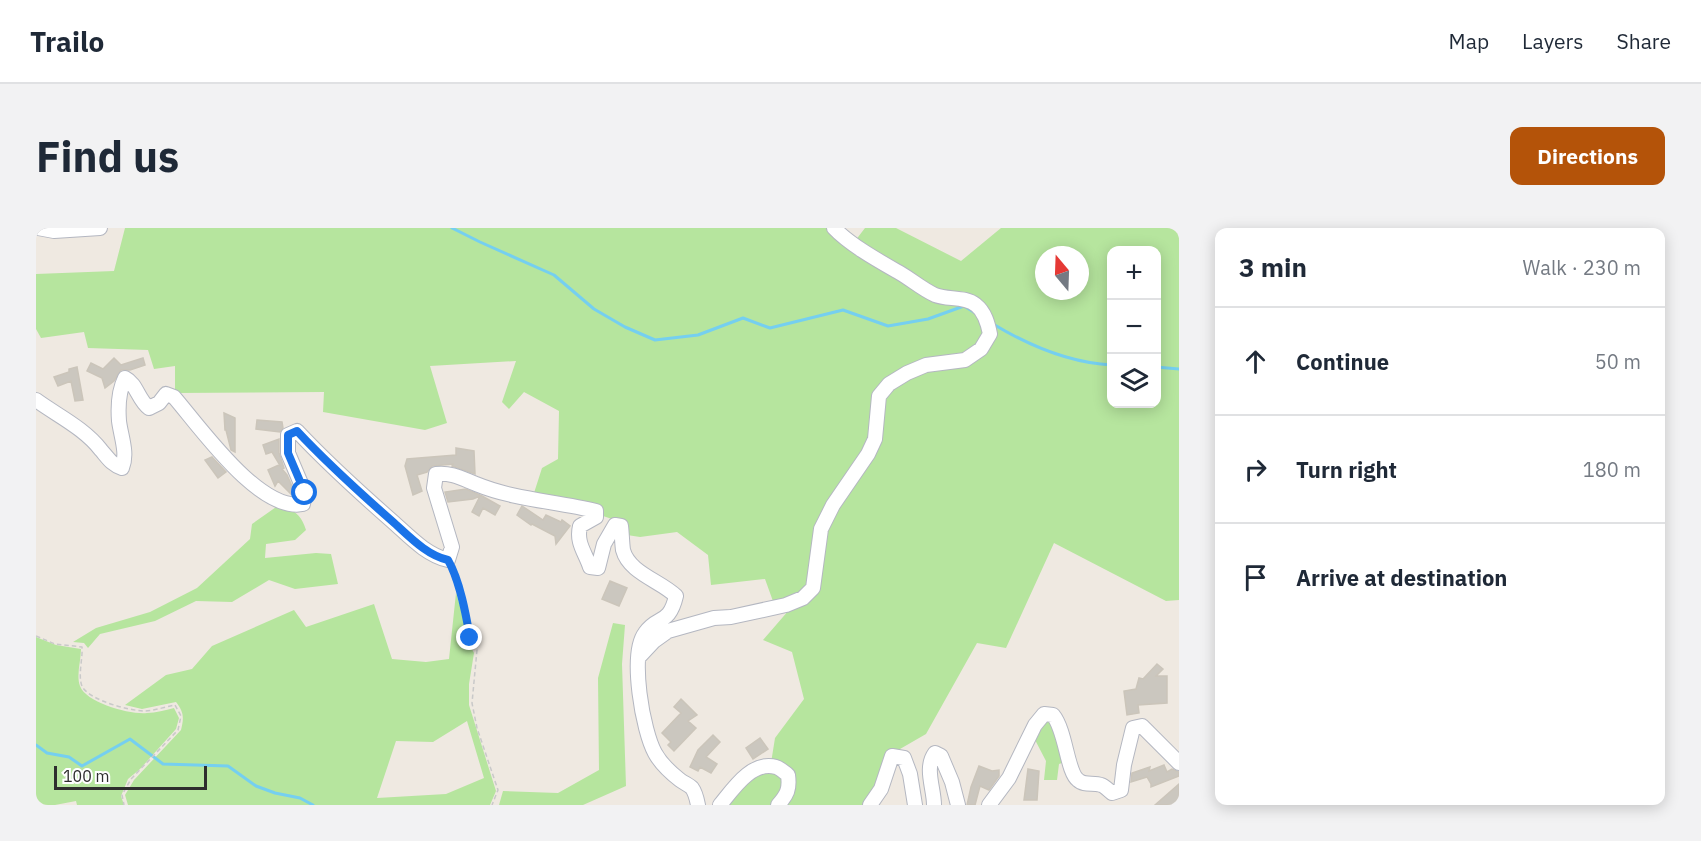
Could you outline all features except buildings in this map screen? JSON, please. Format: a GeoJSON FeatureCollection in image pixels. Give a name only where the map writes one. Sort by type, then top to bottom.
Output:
{"type":"FeatureCollection","features":[{"type":"Feature","properties":{"kind":"street"},"geometry":{"type":"LineString","coordinates":[[38,228],[54,231],[100,228]]}},
{"type":"Feature","properties":{"kind":"street"},"geometry":{"type":"LineString","coordinates":[[638,658],[654,641],[668,631],[714,618],[731,617],[786,605],[803,598],[813,588],[821,529],[832,505],[868,454],[875,439],[879,396],[889,384],[916,369],[926,365],[965,360],[981,349],[990,334],[988,321],[976,305],[965,300],[938,296],[918,287],[843,237],[834,228]]}},
{"type":"Feature","properties":{"kind":"street"},"geometry":{"type":"LineString","coordinates":[[36,400],[75,426],[99,447],[114,466],[122,468],[126,459],[119,419],[122,384],[125,378],[131,381],[144,404],[149,408],[159,403],[166,394],[174,397],[244,478],[261,492],[294,506],[303,504],[305,493],[288,453],[288,435],[297,431],[335,471],[417,543],[435,557],[448,560],[452,547],[434,488],[436,474],[447,472],[493,491],[596,511],[596,517],[580,526],[579,532],[581,549],[590,567],[598,568],[609,532],[615,525],[621,526],[624,552],[630,563],[669,588],[676,596],[674,608],[667,617],[644,634],[638,658],[639,688],[646,732],[655,753],[664,766],[693,789],[698,805]]}},
{"type":"Feature","properties":{"kind":"street"},"geometry":{"type":"LineString","coordinates":[[989,805],[1009,778],[1035,725],[1044,714],[1053,715],[1060,723],[1075,778],[1080,783],[1101,784],[1112,793],[1121,790],[1129,740],[1133,728],[1142,726],[1179,763]]}},
{"type":"Feature","properties":{"kind":"street"},"geometry":{"type":"LineString","coordinates":[[934,805],[934,793],[930,779],[932,759],[936,753],[941,756],[947,768],[958,805]]}},
{"type":"Feature","properties":{"kind":"street"},"geometry":{"type":"LineString","coordinates":[[870,805],[881,789],[892,756],[904,758],[910,774],[915,805]]}},
{"type":"Feature","properties":{"kind":"street"},"geometry":{"type":"LineString","coordinates":[[720,805],[750,772],[763,767],[777,767],[788,775],[790,785],[788,795],[778,805]]}},
{"type":"Feature","properties":{"kind":"path"},"geometry":{"type":"LineString","coordinates":[[448,560],[453,569],[466,615],[470,638],[477,650],[472,703],[477,728],[498,790],[492,805]]}},
{"type":"Feature","properties":{"kind":"path"},"geometry":{"type":"LineString","coordinates":[[36,636],[56,644],[82,647],[82,687],[94,698],[144,711],[175,705],[181,716],[178,730],[131,779],[122,795],[124,805]]}},
{"type":"Feature","properties":{"kind":"green space"},"geometry":{"type":"Polygon","coordinates":[[[125,228],[829,228],[878,265],[975,307],[987,335],[973,351],[886,383],[869,445],[827,505],[812,576],[805,588],[790,598],[774,604],[765,579],[711,585],[708,555],[677,532],[640,537],[627,535],[624,523],[534,493],[542,468],[558,459],[559,411],[524,392],[509,409],[502,402],[516,361],[430,366],[447,423],[425,430],[323,412],[324,392],[175,393],[175,366],[154,369],[148,350],[88,348],[84,332],[41,338],[36,329],[36,274],[114,271],[125,228]]]}},
{"type":"Feature","properties":{"kind":"green space"},"geometry":{"type":"Polygon","coordinates":[[[865,228],[896,228],[961,261],[1001,228],[1179,228],[1179,600],[1166,601],[1054,543],[1006,648],[977,643],[926,734],[900,749],[889,751],[883,759],[879,778],[865,805],[784,805],[792,783],[771,763],[775,738],[804,699],[792,652],[763,640],[789,610],[819,588],[825,528],[855,477],[876,452],[883,397],[911,374],[986,350],[978,299],[965,292],[938,290],[855,241],[865,228]]]}},
{"type":"Feature","properties":{"kind":"green space"},"geometry":{"type":"Polygon","coordinates":[[[279,505],[296,513],[306,530],[295,540],[266,544],[265,558],[316,553],[331,554],[338,584],[295,589],[269,580],[232,602],[196,601],[155,621],[100,634],[88,648],[84,643],[73,642],[96,628],[150,612],[197,588],[250,539],[252,524],[279,505]]]}},
{"type":"Feature","properties":{"kind":"green space"},"geometry":{"type":"Polygon","coordinates":[[[456,593],[464,618],[467,639],[474,653],[469,684],[469,705],[496,791],[490,805],[128,805],[125,795],[134,780],[181,730],[183,719],[181,709],[176,702],[142,709],[125,705],[166,675],[192,669],[212,646],[294,610],[306,627],[374,604],[392,659],[426,662],[449,659],[456,593]],[[467,721],[433,742],[396,741],[377,798],[446,794],[484,778],[467,721]]]}},
{"type":"Feature","properties":{"kind":"green space"},"geometry":{"type":"Polygon","coordinates":[[[613,623],[625,625],[622,664],[626,786],[583,805],[499,805],[503,791],[558,793],[599,770],[598,678],[613,623]]]}},
{"type":"Feature","properties":{"kind":"green space"},"geometry":{"type":"Polygon","coordinates":[[[36,637],[56,645],[81,649],[80,686],[91,698],[100,703],[120,710],[140,713],[174,708],[179,718],[176,729],[128,779],[121,796],[124,805],[77,805],[76,801],[55,805],[36,805],[36,637]]]}},
{"type":"Feature","properties":{"kind":"green space"},"geometry":{"type":"Polygon","coordinates":[[[1053,717],[1068,761],[1059,764],[1057,780],[1044,780],[1046,761],[1033,736],[1037,726],[1053,717]]]}},
{"type":"Feature","properties":{"kind":"green space"},"geometry":{"type":"Polygon","coordinates":[[[777,771],[785,785],[773,805],[724,805],[753,773],[777,771]]]}},
{"type":"Feature","properties":{"kind":"waterway"},"geometry":{"type":"LineString","coordinates":[[452,228],[554,275],[594,309],[625,327],[655,340],[698,335],[743,318],[770,328],[843,310],[888,326],[928,319],[964,306],[977,314]]}},
{"type":"Feature","properties":{"kind":"waterway"},"geometry":{"type":"LineString","coordinates":[[993,324],[1050,352],[1080,361],[1107,365]]}},
{"type":"Feature","properties":{"kind":"waterway"},"geometry":{"type":"LineString","coordinates":[[1161,367],[1179,369]]}},
{"type":"Feature","properties":{"kind":"waterway"},"geometry":{"type":"LineString","coordinates":[[36,745],[47,753],[69,757],[82,766],[130,739],[163,764],[228,766],[256,786],[300,798],[313,805]]}},
{"type":"Feature","properties":{"kind":"route"},"geometry":{"type":"LineString","coordinates":[[305,493],[288,453],[288,435],[297,431],[335,471],[417,543],[435,557],[448,560],[453,569],[466,615],[470,638]]}}]}
